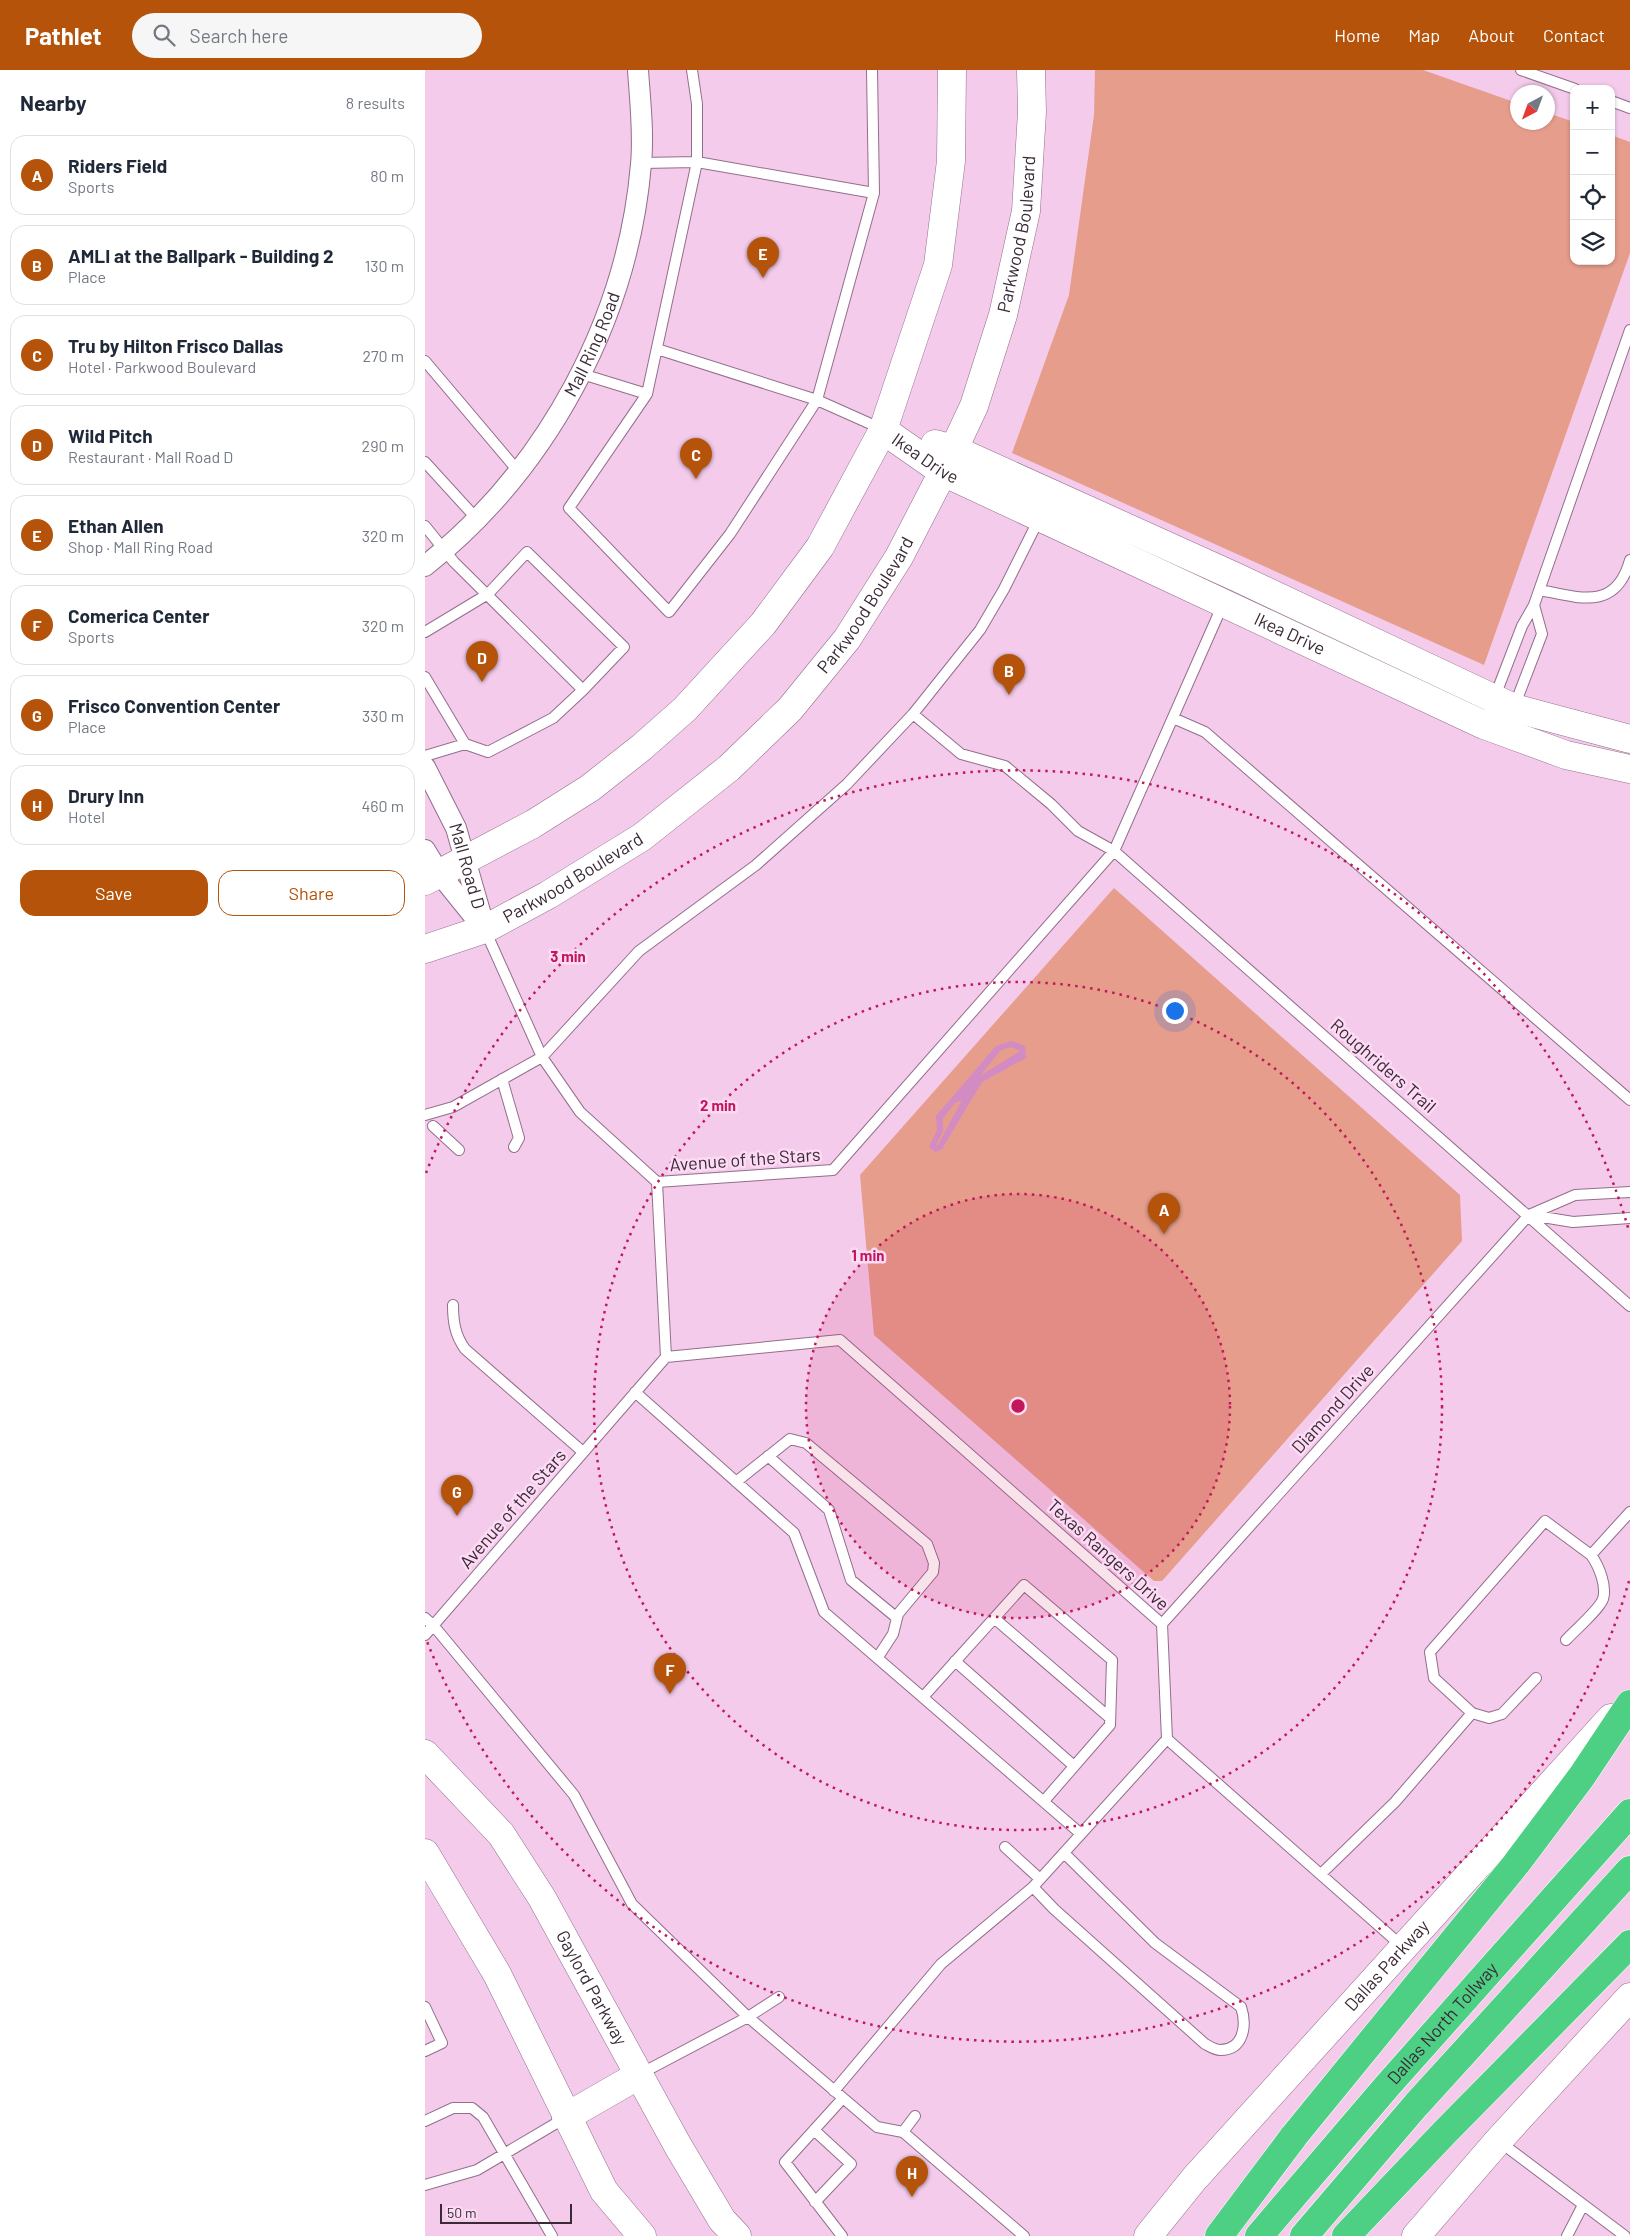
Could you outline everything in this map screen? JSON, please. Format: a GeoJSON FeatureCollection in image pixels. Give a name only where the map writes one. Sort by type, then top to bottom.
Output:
{"type":"FeatureCollection","features":[{"type":"Feature","properties":{"kind":"highway"},"geometry":{"type":"LineString","coordinates":[[1219,2236],[1294,2136],[1516,1864],[1582,1776],[1630,1704]]}},
{"type":"Feature","properties":{"kind":"highway","name":"Dallas North Tollway"},"geometry":{"type":"LineString","coordinates":[[1259,2236],[1389,2085],[1630,1814]]}},
{"type":"Feature","properties":{"kind":"highway","name":"Dallas North Tollway"},"geometry":{"type":"LineString","coordinates":[[1304,2236],[1416,2105],[1630,1870]]}},
{"type":"Feature","properties":{"kind":"highway"},"geometry":{"type":"LineString","coordinates":[[1347,2236],[1445,2132],[1630,1944]]}},
{"type":"Feature","properties":{"kind":"main road"},"geometry":{"type":"LineString","coordinates":[[432,877],[533,824],[590,788],[642,747],[685,709],[763,624],[820,547],[883,430],[939,265],[951,161],[952,70]]}},
{"type":"Feature","properties":{"kind":"main road","name":"Parkwood Boulevard"},"geometry":{"type":"LineString","coordinates":[[425,949],[485,929],[548,895],[642,836],[729,768],[790,709],[847,639],[899,557],[974,406],[1003,315],[1026,212],[1032,112],[1031,70]]}},
{"type":"Feature","properties":{"kind":"main road","name":"Ikea Drive"},"geometry":{"type":"LineString","coordinates":[[883,430],[948,461],[1236,577],[1502,718],[1566,755],[1630,769]]}},
{"type":"Feature","properties":{"kind":"main road","name":"Ikea Drive"},"geometry":{"type":"LineString","coordinates":[[948,461],[1039,519],[1223,604],[1502,718],[1630,739]]}},
{"type":"Feature","properties":{"kind":"main road"},"geometry":{"type":"LineString","coordinates":[[1223,604],[1236,577]]}},
{"type":"Feature","properties":{"kind":"main road","name":"Dallas Parkway"},"geometry":{"type":"LineString","coordinates":[[1148,2236],[1194,2179],[1630,1696]]}},
{"type":"Feature","properties":{"kind":"main road","name":"Gaylord Parkway"},"geometry":{"type":"LineString","coordinates":[[425,1754],[501,1834],[542,1898],[639,2075],[722,2220],[737,2236]]}},
{"type":"Feature","properties":{"kind":"main road"},"geometry":{"type":"LineString","coordinates":[[425,1853],[497,1974],[566,2118],[604,2191],[642,2236]]}},
{"type":"Feature","properties":{"kind":"main road"},"geometry":{"type":"LineString","coordinates":[[1416,2236],[1498,2141],[1630,1997]]}},
{"type":"Feature","properties":{"kind":"main road"},"geometry":{"type":"LineString","coordinates":[[566,2118],[639,2075]]}},
{"type":"Feature","properties":{"kind":"street","name":"Mall Ring Road"},"geometry":{"type":"LineString","coordinates":[[425,566],[445,550],[518,472],[551,426],[582,374],[620,274],[630,238],[641,163],[637,70]]}},
{"type":"Feature","properties":{"kind":"street","name":"Mall Road D"},"geometry":{"type":"LineString","coordinates":[[425,767],[453,819],[463,860],[485,929]]}},
{"type":"Feature","properties":{"kind":"street","name":"Mall Road D"},"geometry":{"type":"LineString","coordinates":[[425,850],[432,877],[485,929]]}},
{"type":"Feature","properties":{"kind":"lane"},"geometry":{"type":"LineString","coordinates":[[692,70],[697,104],[697,162],[647,394],[569,508],[669,612],[730,534],[817,400],[873,193],[872,70]]}},
{"type":"Feature","properties":{"kind":"lane"},"geometry":{"type":"LineString","coordinates":[[1521,70],[1570,87]]}},
{"type":"Feature","properties":{"kind":"lane"},"geometry":{"type":"LineString","coordinates":[[1615,102],[1630,108]]}},
{"type":"Feature","properties":{"kind":"lane"},"geometry":{"type":"LineString","coordinates":[[641,163],[697,162],[873,193]]}},
{"type":"Feature","properties":{"kind":"lane"},"geometry":{"type":"LineString","coordinates":[[1502,718],[1522,626],[1534,605],[1630,330]]}},
{"type":"Feature","properties":{"kind":"lane"},"geometry":{"type":"LineString","coordinates":[[657,349],[817,400],[883,430]]}},
{"type":"Feature","properties":{"kind":"lane"},"geometry":{"type":"LineString","coordinates":[[425,361],[518,472]]}},
{"type":"Feature","properties":{"kind":"lane"},"geometry":{"type":"LineString","coordinates":[[582,374],[647,394]]}},
{"type":"Feature","properties":{"kind":"lane"},"geometry":{"type":"LineString","coordinates":[[425,462],[476,518]]}},
{"type":"Feature","properties":{"kind":"lane"},"geometry":{"type":"LineString","coordinates":[[425,1115],[453,1107],[542,1057],[639,951],[756,865],[847,784],[913,714],[980,630],[1004,589],[1039,519]]}},
{"type":"Feature","properties":{"kind":"lane"},"geometry":{"type":"LineString","coordinates":[[425,526],[454,562],[583,690]]}},
{"type":"Feature","properties":{"kind":"lane"},"geometry":{"type":"LineString","coordinates":[[425,632],[488,594],[527,552],[624,647],[553,718],[488,752],[465,744],[425,756]]}},
{"type":"Feature","properties":{"kind":"lane"},"geometry":{"type":"LineString","coordinates":[[1539,590],[1581,598],[1601,598],[1614,590],[1626,576],[1630,560]]}},
{"type":"Feature","properties":{"kind":"lane","name":"Avenue of the Stars"},"geometry":{"type":"LineString","coordinates":[[425,1635],[429,1622],[666,1357],[657,1182],[833,1170],[1114,851],[1223,604]]}},
{"type":"Feature","properties":{"kind":"lane"},"geometry":{"type":"LineString","coordinates":[[1502,718],[1543,634],[1534,605]]}},
{"type":"Feature","properties":{"kind":"lane"},"geometry":{"type":"LineString","coordinates":[[425,677],[465,744]]}},
{"type":"Feature","properties":{"kind":"lane","name":"Roughriders Trail"},"geometry":{"type":"LineString","coordinates":[[913,714],[961,754],[1005,766],[1051,804],[1078,831],[1114,851],[1630,1306]]}},
{"type":"Feature","properties":{"kind":"lane"},"geometry":{"type":"LineString","coordinates":[[1173,718],[1205,732],[1630,1100]]}},
{"type":"Feature","properties":{"kind":"lane"},"geometry":{"type":"LineString","coordinates":[[485,929],[542,1057],[580,1112],[657,1182]]}},
{"type":"Feature","properties":{"kind":"lane"},"geometry":{"type":"LineString","coordinates":[[502,1079],[519,1138],[514,1147]]}},
{"type":"Feature","properties":{"kind":"lane"},"geometry":{"type":"LineString","coordinates":[[433,1126],[459,1150]]}},
{"type":"Feature","properties":{"kind":"lane"},"geometry":{"type":"LineString","coordinates":[[1529,1215],[1575,1195],[1630,1192]]}},
{"type":"Feature","properties":{"kind":"lane"},"geometry":{"type":"LineString","coordinates":[[1529,1215],[1573,1222],[1630,1218]]}},
{"type":"Feature","properties":{"kind":"lane","name":"Diamond Drive"},"geometry":{"type":"LineString","coordinates":[[1162,1624],[1529,1215]]}},
{"type":"Feature","properties":{"kind":"lane"},"geometry":{"type":"LineString","coordinates":[[453,1305],[455,1330],[465,1349],[583,1452]]}},
{"type":"Feature","properties":{"kind":"lane","name":"Texas Rangers Drive"},"geometry":{"type":"LineString","coordinates":[[666,1357],[840,1340],[1162,1624],[1167,1738]]}},
{"type":"Feature","properties":{"kind":"lane"},"geometry":{"type":"LineString","coordinates":[[635,1392],[794,1533],[824,1612],[924,1696],[1081,1834]]}},
{"type":"Feature","properties":{"kind":"lane"},"geometry":{"type":"LineString","coordinates":[[736,1482],[790,1439],[807,1443],[927,1544],[935,1562],[933,1572],[898,1614],[893,1634],[878,1657]]}},
{"type":"Feature","properties":{"kind":"lane"},"geometry":{"type":"LineString","coordinates":[[768,1456],[829,1510],[851,1580],[897,1618]]}},
{"type":"Feature","properties":{"kind":"lane"},"geometry":{"type":"LineString","coordinates":[[1591,1555],[1630,1512]]}},
{"type":"Feature","properties":{"kind":"lane"},"geometry":{"type":"LineString","coordinates":[[1536,1678],[1502,1714],[1489,1718],[1472,1713],[1434,1678],[1430,1652],[1545,1520],[1591,1555],[1604,1586],[1602,1601],[1566,1640]]}},
{"type":"Feature","properties":{"kind":"lane"},"geometry":{"type":"LineString","coordinates":[[924,1696],[1023,1585],[1112,1660],[1110,1726],[1044,1801]]}},
{"type":"Feature","properties":{"kind":"lane"},"geometry":{"type":"LineString","coordinates":[[994,1618],[1110,1718]]}},
{"type":"Feature","properties":{"kind":"lane"},"geometry":{"type":"LineString","coordinates":[[429,1622],[574,1795],[631,1904],[748,2017],[834,2091],[877,2127],[903,2132],[1024,2236]]}},
{"type":"Feature","properties":{"kind":"lane"},"geometry":{"type":"LineString","coordinates":[[955,1661],[1074,1766]]}},
{"type":"Feature","properties":{"kind":"lane"},"geometry":{"type":"LineString","coordinates":[[1321,1874],[1395,1802],[1472,1713]]}},
{"type":"Feature","properties":{"kind":"lane"},"geometry":{"type":"LineString","coordinates":[[834,2091],[941,1964],[1037,1883],[1167,1738],[1404,1948]]}},
{"type":"Feature","properties":{"kind":"lane"},"geometry":{"type":"LineString","coordinates":[[1005,1847],[1037,1883],[1054,1909],[1205,2044],[1219,2050],[1228,2048],[1238,2041],[1244,2031],[1245,2018],[1241,2008],[1155,1943],[1064,1852]]}},
{"type":"Feature","properties":{"kind":"lane"},"geometry":{"type":"LineString","coordinates":[[639,2075],[748,2017],[779,1997]]}},
{"type":"Feature","properties":{"kind":"lane"},"geometry":{"type":"LineString","coordinates":[[425,2007],[442,2043],[425,2051]]}},
{"type":"Feature","properties":{"kind":"lane"},"geometry":{"type":"LineString","coordinates":[[842,2236],[785,2162],[843,2098]]}},
{"type":"Feature","properties":{"kind":"lane"},"geometry":{"type":"LineString","coordinates":[[425,2121],[453,2108],[472,2108],[483,2117],[553,2236]]}},
{"type":"Feature","properties":{"kind":"lane"},"geometry":{"type":"LineString","coordinates":[[903,2132],[915,2116]]}},
{"type":"Feature","properties":{"kind":"lane"},"geometry":{"type":"LineString","coordinates":[[425,2185],[477,2170],[566,2118]]}},
{"type":"Feature","properties":{"kind":"lane"},"geometry":{"type":"LineString","coordinates":[[815,2130],[851,2164],[815,2202]]}},
{"type":"Feature","properties":{"kind":"lane"},"geometry":{"type":"LineString","coordinates":[[1498,2141],[1625,2236]]}},
{"type":"Feature","properties":{"kind":"lane"},"geometry":{"type":"LineString","coordinates":[[1567,2236],[1583,2205]]}},
{"type":"Feature","properties":{"kind":"shaded area"},"geometry":{"type":"Polygon","coordinates":[[[1095,70],[1423,70],[1510,101],[1510,130],[1555,130],[1555,115],[1570,121],[1570,265],[1615,265],[1615,136],[1630,142],[1630,253],[1484,665],[1012,453],[1069,295],[1094,115],[1095,70]]]}},
{"type":"Feature","properties":{"kind":"shaded area"},"geometry":{"type":"Polygon","coordinates":[[[1114,888],[1460,1195],[1462,1241],[1162,1581],[1154,1581],[874,1335],[860,1175],[1114,888]]]}},
{"type":"Feature","properties":{"kind":"shaded area"},"geometry":{"type":"Polygon","coordinates":[[[1012,1041],[1025,1046],[1026,1058],[982,1082],[942,1149],[935,1152],[929,1147],[937,1130],[936,1116],[996,1046],[1012,1041]],[[1011,1047],[1001,1050],[980,1076],[1020,1051],[1011,1047]],[[962,1100],[955,1103],[943,1118],[943,1131],[936,1145],[938,1145],[962,1100]]]}},
{"type":"Feature","properties":{"kind":"place","name":"Ethan Allen"},"geometry":{"type":"Point","coordinates":[763,278]}},
{"type":"Feature","properties":{"kind":"place","name":"Tru by Hilton Frisco Dallas"},"geometry":{"type":"Point","coordinates":[696,479]}},
{"type":"Feature","properties":{"kind":"place","name":"Wild Pitch"},"geometry":{"type":"Point","coordinates":[482,682]}},
{"type":"Feature","properties":{"kind":"place","name":"AMLI at the Ballpark - Building 2"},"geometry":{"type":"Point","coordinates":[1009,695]}},
{"type":"Feature","properties":{"kind":"place","name":"Riders Field"},"geometry":{"type":"Point","coordinates":[1164,1234]}},
{"type":"Feature","properties":{"kind":"place","name":"Frisco Convention Center"},"geometry":{"type":"Point","coordinates":[457,1516]}},
{"type":"Feature","properties":{"kind":"place","name":"Comerica Center"},"geometry":{"type":"Point","coordinates":[670,1694]}},
{"type":"Feature","properties":{"kind":"place","name":"Drury Inn"},"geometry":{"type":"Point","coordinates":[912,2197]}}]}
